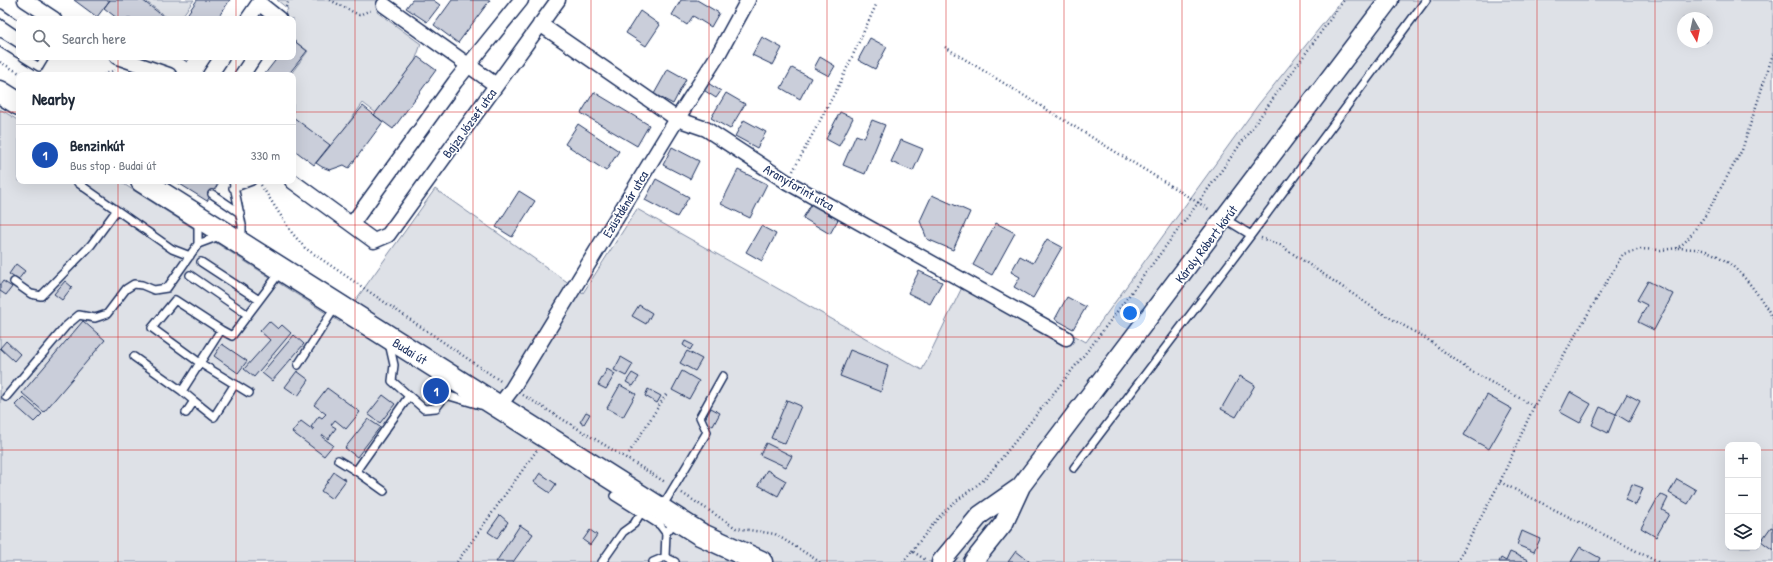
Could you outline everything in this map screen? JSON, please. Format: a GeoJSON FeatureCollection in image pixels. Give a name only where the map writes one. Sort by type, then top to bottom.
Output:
{"type":"FeatureCollection","features":[{"type":"Feature","properties":{"kind":"main road"},"geometry":{"type":"LineString","coordinates":[[0,92],[16,102]]}},
{"type":"Feature","properties":{"kind":"main road","name":"Budai út"},"geometry":{"type":"LineString","coordinates":[[147,184],[233,240],[547,437],[659,515],[762,562]]}},
{"type":"Feature","properties":{"kind":"main road","name":"Budai út"},"geometry":{"type":"LineString","coordinates":[[700,534],[728,562]]}},
{"type":"Feature","properties":{"kind":"street"},"geometry":{"type":"LineString","coordinates":[[25,0],[49,16]]}},
{"type":"Feature","properties":{"kind":"street"},"geometry":{"type":"LineString","coordinates":[[296,184],[352,224],[469,65],[521,0]]}},
{"type":"Feature","properties":{"kind":"street","name":"Bajza József utca"},"geometry":{"type":"LineString","coordinates":[[352,224],[374,241],[388,234],[558,0]]}},
{"type":"Feature","properties":{"kind":"street","name":"Ezüstdénár utca"},"geometry":{"type":"LineString","coordinates":[[504,410],[512,389],[677,119],[718,55],[748,0]]}},
{"type":"Feature","properties":{"kind":"street","name":"Károly Róbert körút"},"geometry":{"type":"LineString","coordinates":[[973,562],[1004,523],[1021,486],[1225,219],[1389,0]]}},
{"type":"Feature","properties":{"kind":"street"},"geometry":{"type":"LineString","coordinates":[[250,16],[259,2],[275,16]]}},
{"type":"Feature","properties":{"kind":"street"},"geometry":{"type":"LineString","coordinates":[[384,5],[496,85]]}},
{"type":"Feature","properties":{"kind":"street","name":"Aranyforint utca"},"geometry":{"type":"LineString","coordinates":[[540,24],[677,119],[706,129],[787,182],[1066,338]]}},
{"type":"Feature","properties":{"kind":"street"},"geometry":{"type":"LineString","coordinates":[[126,60],[160,72]]}},
{"type":"Feature","properties":{"kind":"street"},"geometry":{"type":"LineString","coordinates":[[212,72],[220,60]]}},
{"type":"Feature","properties":{"kind":"street"},"geometry":{"type":"LineString","coordinates":[[244,72],[252,60]]}},
{"type":"Feature","properties":{"kind":"street","name":"Károly Róbert körút"},"geometry":{"type":"LineString","coordinates":[[941,562],[980,515],[1021,486]]}},
{"type":"Feature","properties":{"kind":"lane"},"geometry":{"type":"LineString","coordinates":[[1074,468],[1251,235],[1426,0]]}},
{"type":"Feature","properties":{"kind":"lane"},"geometry":{"type":"LineString","coordinates":[[0,13],[16,24]]}},
{"type":"Feature","properties":{"kind":"lane"},"geometry":{"type":"LineString","coordinates":[[0,42],[16,51]]}},
{"type":"Feature","properties":{"kind":"lane"},"geometry":{"type":"LineString","coordinates":[[30,60],[39,67],[43,60]]}},
{"type":"Feature","properties":{"kind":"lane"},"geometry":{"type":"LineString","coordinates":[[79,184],[172,249],[190,256]]}},
{"type":"Feature","properties":{"kind":"lane"},"geometry":{"type":"LineString","coordinates":[[198,244],[233,240],[242,225],[233,184]]}},
{"type":"Feature","properties":{"kind":"lane"},"geometry":{"type":"LineString","coordinates":[[212,194],[240,213]]}},
{"type":"Feature","properties":{"kind":"lane"},"geometry":{"type":"LineString","coordinates":[[14,282],[32,294],[41,296],[91,245],[116,211]]}},
{"type":"Feature","properties":{"kind":"lane"},"geometry":{"type":"LineString","coordinates":[[6,397],[66,326],[79,315],[95,318],[107,314],[126,289],[134,284],[142,285],[154,290],[167,288],[198,244],[198,216]]}},
{"type":"Feature","properties":{"kind":"lane"},"geometry":{"type":"LineString","coordinates":[[1225,219],[1251,235]]}},
{"type":"Feature","properties":{"kind":"lane"},"geometry":{"type":"LineString","coordinates":[[201,262],[259,300]]}},
{"type":"Feature","properties":{"kind":"lane"},"geometry":{"type":"LineString","coordinates":[[249,393],[200,364],[152,328],[175,300],[232,336],[282,270]]}},
{"type":"Feature","properties":{"kind":"lane"},"geometry":{"type":"LineString","coordinates":[[190,275],[248,315]]}},
{"type":"Feature","properties":{"kind":"lane"},"geometry":{"type":"LineString","coordinates":[[298,365],[337,304]]}},
{"type":"Feature","properties":{"kind":"lane"},"geometry":{"type":"LineString","coordinates":[[182,391],[222,330]]}},
{"type":"Feature","properties":{"kind":"lane"},"geometry":{"type":"LineString","coordinates":[[388,337],[394,365],[392,381],[424,409],[436,408],[446,395],[504,410]]}},
{"type":"Feature","properties":{"kind":"lane"},"geometry":{"type":"LineString","coordinates":[[134,358],[182,391],[214,417],[235,384]]}},
{"type":"Feature","properties":{"kind":"lane"},"geometry":{"type":"LineString","coordinates":[[665,557],[659,515],[707,432],[700,417],[723,376]]}},
{"type":"Feature","properties":{"kind":"lane"},"geometry":{"type":"LineString","coordinates":[[356,471],[409,396]]}},
{"type":"Feature","properties":{"kind":"lane"},"geometry":{"type":"LineString","coordinates":[[186,413],[194,401]]}},
{"type":"Feature","properties":{"kind":"lane"},"geometry":{"type":"LineString","coordinates":[[338,460],[384,491]]}},
{"type":"Feature","properties":{"kind":"lane"},"geometry":{"type":"LineString","coordinates":[[614,496],[659,515]]}},
{"type":"Feature","properties":{"kind":"lane"},"geometry":{"type":"LineString","coordinates":[[602,562],[623,532],[634,524],[659,515]]}},
{"type":"Feature","properties":{"kind":"lane"},"geometry":{"type":"LineString","coordinates":[[653,562],[665,557]]}},
{"type":"Feature","properties":{"kind":"lane"},"geometry":{"type":"LineString","coordinates":[[665,557],[674,562]]}},
{"type":"Feature","properties":{"kind":"path"},"geometry":{"type":"LineString","coordinates":[[330,0],[360,15],[384,5]]}},
{"type":"Feature","properties":{"kind":"path"},"geometry":{"type":"LineString","coordinates":[[903,562],[938,518],[951,505],[985,479],[1092,345],[1198,203],[1344,0]]}},
{"type":"Feature","properties":{"kind":"path"},"geometry":{"type":"LineString","coordinates":[[787,182],[840,82],[877,3]]}},
{"type":"Feature","properties":{"kind":"path"},"geometry":{"type":"LineString","coordinates":[[945,47],[1225,219]]}},
{"type":"Feature","properties":{"kind":"path"},"geometry":{"type":"LineString","coordinates":[[1678,248],[1687,240],[1708,213],[1742,150],[1773,54]]}},
{"type":"Feature","properties":{"kind":"path"},"geometry":{"type":"LineString","coordinates":[[0,62],[18,72]]}},
{"type":"Feature","properties":{"kind":"path"},"geometry":{"type":"LineString","coordinates":[[261,184],[292,233],[305,248],[512,389],[674,488],[736,528],[775,534],[820,562]]}},
{"type":"Feature","properties":{"kind":"path"},"geometry":{"type":"LineString","coordinates":[[1251,235],[1280,245],[1378,311],[1427,339],[1470,370],[1534,406]]}},
{"type":"Feature","properties":{"kind":"path"},"geometry":{"type":"LineString","coordinates":[[1457,562],[1500,482],[1534,406],[1623,254],[1641,249],[1661,250],[1678,248],[1708,251],[1733,264],[1759,295],[1773,318]]}},
{"type":"Feature","properties":{"kind":"path"},"geometry":{"type":"LineString","coordinates":[[628,453],[667,393]]}},
{"type":"Feature","properties":{"kind":"path"},"geometry":{"type":"LineString","coordinates":[[457,562],[547,437]]}},
{"type":"Feature","properties":{"kind":"path"},"geometry":{"type":"LineString","coordinates":[[1500,482],[1658,562]]}},
{"type":"Feature","properties":{"kind":"path"},"geometry":{"type":"LineString","coordinates":[[912,551],[929,562]]}},
{"type":"Feature","properties":{"kind":"shaded area"},"geometry":{"type":"Polygon","coordinates":[[[144,0],[194,0],[182,16],[165,16],[144,0]]]}},
{"type":"Feature","properties":{"kind":"shaded area"},"geometry":{"type":"Polygon","coordinates":[[[277,0],[381,0],[377,12],[421,44],[415,61],[376,113],[363,103],[330,148],[296,122],[296,72],[292,72],[308,51],[296,42],[296,16],[283,16],[288,9],[277,0]]]}},
{"type":"Feature","properties":{"kind":"shaded area"},"geometry":{"type":"Polygon","coordinates":[[[1342,0],[1773,0],[1773,562],[0,562],[0,109],[16,119],[16,184],[124,184],[340,322],[435,189],[583,293],[637,209],[922,370],[968,275],[1086,342],[1258,105],[1342,0]]]}},
{"type":"Feature","properties":{"kind":"building"},"geometry":{"type":"Polygon","coordinates":[[[74,0],[110,0],[98,16],[74,0]]]}},
{"type":"Feature","properties":{"kind":"building"},"geometry":{"type":"Polygon","coordinates":[[[110,0],[142,0],[163,16],[114,16],[104,8],[110,0]]]}},
{"type":"Feature","properties":{"kind":"building"},"geometry":{"type":"Polygon","coordinates":[[[197,0],[230,0],[219,16],[186,16],[197,0]]]}},
{"type":"Feature","properties":{"kind":"building"},"geometry":{"type":"Polygon","coordinates":[[[412,0],[433,0],[440,5],[427,22],[406,8],[412,0]]]}},
{"type":"Feature","properties":{"kind":"building"},"geometry":{"type":"Polygon","coordinates":[[[452,0],[490,0],[458,43],[434,25],[452,0]]]}},
{"type":"Feature","properties":{"kind":"building"},"geometry":{"type":"Polygon","coordinates":[[[681,0],[697,0],[719,13],[711,27],[693,16],[687,25],[672,15],[681,0]]]}},
{"type":"Feature","properties":{"kind":"building"},"geometry":{"type":"Polygon","coordinates":[[[640,11],[660,25],[646,46],[626,33],[640,11]]]}},
{"type":"Feature","properties":{"kind":"building"},"geometry":{"type":"Polygon","coordinates":[[[762,37],[782,48],[773,65],[752,55],[762,37]]]}},
{"type":"Feature","properties":{"kind":"building"},"geometry":{"type":"Polygon","coordinates":[[[870,38],[887,47],[875,69],[858,60],[870,38]]]}},
{"type":"Feature","properties":{"kind":"building"},"geometry":{"type":"Polygon","coordinates":[[[296,42],[307,51],[290,72],[266,72],[276,60],[296,60],[296,42]]]}},
{"type":"Feature","properties":{"kind":"building"},"geometry":{"type":"Polygon","coordinates":[[[418,57],[436,70],[393,129],[374,115],[418,57]]]}},
{"type":"Feature","properties":{"kind":"building"},"geometry":{"type":"Polygon","coordinates":[[[820,57],[835,66],[829,76],[814,68],[820,57]]]}},
{"type":"Feature","properties":{"kind":"building"},"geometry":{"type":"Polygon","coordinates":[[[792,68],[811,78],[800,99],[781,88],[792,68]]]}},
{"type":"Feature","properties":{"kind":"building"},"geometry":{"type":"Polygon","coordinates":[[[668,69],[686,79],[673,104],[654,94],[668,69]]]}},
{"type":"Feature","properties":{"kind":"building"},"geometry":{"type":"Polygon","coordinates":[[[706,82],[721,91],[716,98],[702,89],[706,82]]]}},
{"type":"Feature","properties":{"kind":"building"},"geometry":{"type":"Polygon","coordinates":[[[594,92],[649,125],[637,146],[581,113],[594,92]]]}},
{"type":"Feature","properties":{"kind":"building"},"geometry":{"type":"Polygon","coordinates":[[[726,93],[745,104],[730,129],[711,118],[726,93]]]}},
{"type":"Feature","properties":{"kind":"building"},"geometry":{"type":"Polygon","coordinates":[[[363,106],[383,122],[349,168],[344,165],[330,170],[316,163],[363,106]]]}},
{"type":"Feature","properties":{"kind":"building"},"geometry":{"type":"Polygon","coordinates":[[[840,112],[853,118],[839,146],[826,139],[840,112]]]}},
{"type":"Feature","properties":{"kind":"building"},"geometry":{"type":"Polygon","coordinates":[[[296,119],[330,145],[314,165],[296,151],[296,119]]]}},
{"type":"Feature","properties":{"kind":"building"},"geometry":{"type":"Polygon","coordinates":[[[744,120],[766,132],[757,148],[735,136],[744,120]]]}},
{"type":"Feature","properties":{"kind":"building"},"geometry":{"type":"Polygon","coordinates":[[[872,120],[885,125],[865,174],[843,165],[856,135],[864,138],[872,120]]]}},
{"type":"Feature","properties":{"kind":"building"},"geometry":{"type":"Polygon","coordinates":[[[578,124],[619,151],[606,171],[565,144],[578,124]]]}},
{"type":"Feature","properties":{"kind":"building"},"geometry":{"type":"Polygon","coordinates":[[[901,140],[923,149],[913,171],[891,162],[901,140]]]}},
{"type":"Feature","properties":{"kind":"building"},"geometry":{"type":"Polygon","coordinates":[[[672,147],[699,161],[690,179],[663,165],[672,147]]]}},
{"type":"Feature","properties":{"kind":"building"},"geometry":{"type":"Polygon","coordinates":[[[738,170],[767,184],[750,218],[721,204],[738,170]]]}},
{"type":"Feature","properties":{"kind":"building"},"geometry":{"type":"Polygon","coordinates":[[[656,179],[689,197],[677,217],[645,200],[656,179]]]}},
{"type":"Feature","properties":{"kind":"building"},"geometry":{"type":"Polygon","coordinates":[[[180,184],[218,184],[207,201],[180,184]]]}},
{"type":"Feature","properties":{"kind":"building"},"geometry":{"type":"Polygon","coordinates":[[[519,191],[535,201],[512,237],[496,227],[519,191]]]}},
{"type":"Feature","properties":{"kind":"building"},"geometry":{"type":"Polygon","coordinates":[[[932,195],[970,212],[953,250],[927,239],[920,221],[932,195]]]}},
{"type":"Feature","properties":{"kind":"building"},"geometry":{"type":"Polygon","coordinates":[[[813,201],[840,216],[830,234],[803,218],[813,201]]]}},
{"type":"Feature","properties":{"kind":"building"},"geometry":{"type":"Polygon","coordinates":[[[996,223],[1015,233],[992,275],[973,265],[996,223]]]}},
{"type":"Feature","properties":{"kind":"building"},"geometry":{"type":"Polygon","coordinates":[[[761,226],[776,234],[762,261],[746,252],[761,226]]]}},
{"type":"Feature","properties":{"kind":"building"},"geometry":{"type":"Polygon","coordinates":[[[1047,239],[1062,247],[1033,298],[1014,287],[1020,277],[1011,272],[1020,256],[1033,263],[1047,239]]]}},
{"type":"Feature","properties":{"kind":"building"},"geometry":{"type":"Polygon","coordinates":[[[16,264],[25,271],[18,280],[9,274],[16,264]]]}},
{"type":"Feature","properties":{"kind":"building"},"geometry":{"type":"Polygon","coordinates":[[[919,271],[942,282],[930,304],[908,293],[919,271]]]}},
{"type":"Feature","properties":{"kind":"building"},"geometry":{"type":"Polygon","coordinates":[[[3,281],[12,287],[6,295],[0,291],[0,285],[3,281]]]}},
{"type":"Feature","properties":{"kind":"building"},"geometry":{"type":"Polygon","coordinates":[[[65,281],[72,287],[62,300],[54,294],[65,281]]]}},
{"type":"Feature","properties":{"kind":"building"},"geometry":{"type":"Polygon","coordinates":[[[1648,281],[1673,294],[1654,330],[1638,322],[1647,305],[1637,300],[1648,281]]]}},
{"type":"Feature","properties":{"kind":"building"},"geometry":{"type":"Polygon","coordinates":[[[1067,297],[1086,307],[1073,329],[1055,319],[1067,297]]]}},
{"type":"Feature","properties":{"kind":"building"},"geometry":{"type":"Polygon","coordinates":[[[639,305],[652,313],[646,324],[632,316],[639,305]]]}},
{"type":"Feature","properties":{"kind":"building"},"geometry":{"type":"Polygon","coordinates":[[[83,321],[105,340],[44,412],[22,393],[83,321]]]}},
{"type":"Feature","properties":{"kind":"building"},"geometry":{"type":"Polygon","coordinates":[[[269,321],[278,329],[282,325],[291,333],[254,377],[244,369],[270,340],[260,331],[269,321]]]}},
{"type":"Feature","properties":{"kind":"building"},"geometry":{"type":"Polygon","coordinates":[[[294,335],[304,344],[272,381],[262,373],[294,335]]]}},
{"type":"Feature","properties":{"kind":"building"},"geometry":{"type":"Polygon","coordinates":[[[6,341],[20,354],[14,361],[0,348],[6,341]]]}},
{"type":"Feature","properties":{"kind":"building"},"geometry":{"type":"Polygon","coordinates":[[[685,341],[693,345],[690,350],[683,345],[685,341]]]}},
{"type":"Feature","properties":{"kind":"building"},"geometry":{"type":"Polygon","coordinates":[[[222,344],[247,361],[238,373],[214,356],[222,344]]]}},
{"type":"Feature","properties":{"kind":"building"},"geometry":{"type":"Polygon","coordinates":[[[850,350],[888,365],[881,392],[840,376],[850,350]]]}},
{"type":"Feature","properties":{"kind":"building"},"geometry":{"type":"Polygon","coordinates":[[[687,351],[702,359],[695,371],[680,363],[687,351]]]}},
{"type":"Feature","properties":{"kind":"building"},"geometry":{"type":"Polygon","coordinates":[[[621,357],[633,364],[626,376],[614,370],[621,357]]]}},
{"type":"Feature","properties":{"kind":"building"},"geometry":{"type":"Polygon","coordinates":[[[607,369],[615,374],[606,389],[598,385],[607,369]]]}},
{"type":"Feature","properties":{"kind":"building"},"geometry":{"type":"Polygon","coordinates":[[[297,371],[309,380],[298,396],[285,387],[297,371]]]}},
{"type":"Feature","properties":{"kind":"building"},"geometry":{"type":"Polygon","coordinates":[[[682,371],[699,381],[689,399],[672,390],[682,371]]]}},
{"type":"Feature","properties":{"kind":"building"},"geometry":{"type":"Polygon","coordinates":[[[632,373],[639,377],[633,386],[626,382],[632,373]]]}},
{"type":"Feature","properties":{"kind":"building"},"geometry":{"type":"Polygon","coordinates":[[[1240,376],[1255,385],[1236,417],[1221,409],[1240,376]]]}},
{"type":"Feature","properties":{"kind":"building"},"geometry":{"type":"Polygon","coordinates":[[[620,385],[636,394],[623,417],[607,408],[620,385]]]}},
{"type":"Feature","properties":{"kind":"building"},"geometry":{"type":"Polygon","coordinates":[[[327,388],[360,412],[346,429],[335,420],[331,425],[336,428],[328,439],[323,435],[322,437],[333,445],[324,456],[292,432],[301,421],[313,430],[314,429],[311,427],[319,416],[322,418],[326,414],[314,405],[327,388]]]}},
{"type":"Feature","properties":{"kind":"building"},"geometry":{"type":"Polygon","coordinates":[[[648,389],[661,396],[657,403],[645,396],[648,389]]]}},
{"type":"Feature","properties":{"kind":"building"},"geometry":{"type":"Polygon","coordinates":[[[1570,392],[1591,404],[1580,423],[1560,412],[1570,392]]]}},
{"type":"Feature","properties":{"kind":"building"},"geometry":{"type":"Polygon","coordinates":[[[1627,394],[1640,401],[1629,422],[1616,414],[1627,394]]]}},
{"type":"Feature","properties":{"kind":"building"},"geometry":{"type":"Polygon","coordinates":[[[383,395],[395,404],[380,423],[368,414],[383,395]]]}},
{"type":"Feature","properties":{"kind":"building"},"geometry":{"type":"Polygon","coordinates":[[[1487,395],[1512,409],[1489,449],[1464,435],[1487,395]]]}},
{"type":"Feature","properties":{"kind":"building"},"geometry":{"type":"Polygon","coordinates":[[[23,397],[42,414],[34,422],[15,405],[23,397]]]}},
{"type":"Feature","properties":{"kind":"building"},"geometry":{"type":"Polygon","coordinates":[[[787,400],[801,406],[785,444],[771,438],[787,400]]]}},
{"type":"Feature","properties":{"kind":"building"},"geometry":{"type":"Polygon","coordinates":[[[1600,407],[1616,414],[1608,433],[1592,425],[1600,407]]]}},
{"type":"Feature","properties":{"kind":"building"},"geometry":{"type":"Polygon","coordinates":[[[711,408],[720,413],[713,426],[704,421],[711,408]]]}},
{"type":"Feature","properties":{"kind":"building"},"geometry":{"type":"Polygon","coordinates":[[[586,412],[590,414],[584,424],[580,422],[586,412]]]}},
{"type":"Feature","properties":{"kind":"building"},"geometry":{"type":"Polygon","coordinates":[[[368,419],[380,427],[357,457],[345,448],[368,419]]]}},
{"type":"Feature","properties":{"kind":"building"},"geometry":{"type":"Polygon","coordinates":[[[766,443],[792,456],[786,467],[760,455],[766,443]]]}},
{"type":"Feature","properties":{"kind":"building"},"geometry":{"type":"Polygon","coordinates":[[[767,470],[786,481],[778,496],[758,485],[767,470]]]}},
{"type":"Feature","properties":{"kind":"building"},"geometry":{"type":"Polygon","coordinates":[[[334,472],[346,480],[332,499],[321,491],[334,472]]]}},
{"type":"Feature","properties":{"kind":"building"},"geometry":{"type":"Polygon","coordinates":[[[540,473],[556,484],[550,493],[534,482],[540,473]]]}},
{"type":"Feature","properties":{"kind":"building"},"geometry":{"type":"Polygon","coordinates":[[[1677,479],[1696,490],[1688,504],[1669,493],[1677,479]]]}},
{"type":"Feature","properties":{"kind":"building"},"geometry":{"type":"Polygon","coordinates":[[[1632,484],[1643,488],[1636,505],[1625,500],[1632,484]]]}},
{"type":"Feature","properties":{"kind":"building"},"geometry":{"type":"Polygon","coordinates":[[[1660,494],[1668,498],[1662,510],[1669,514],[1656,537],[1641,528],[1660,494]]]}},
{"type":"Feature","properties":{"kind":"building"},"geometry":{"type":"Polygon","coordinates":[[[500,515],[508,522],[497,538],[488,532],[500,515]]]}},
{"type":"Feature","properties":{"kind":"building"},"geometry":{"type":"Polygon","coordinates":[[[520,525],[533,534],[513,562],[496,562],[520,525]]]}},
{"type":"Feature","properties":{"kind":"building"},"geometry":{"type":"Polygon","coordinates":[[[1771,527],[1773,528],[1773,550],[1761,541],[1771,527]]]}},
{"type":"Feature","properties":{"kind":"building"},"geometry":{"type":"Polygon","coordinates":[[[590,530],[597,535],[590,545],[583,540],[590,530]]]}},
{"type":"Feature","properties":{"kind":"building"},"geometry":{"type":"Polygon","coordinates":[[[1522,531],[1540,539],[1534,552],[1517,545],[1522,531]]]}},
{"type":"Feature","properties":{"kind":"building"},"geometry":{"type":"Polygon","coordinates":[[[1580,547],[1600,558],[1598,562],[1571,562],[1580,547]]]}},
{"type":"Feature","properties":{"kind":"building"},"geometry":{"type":"Polygon","coordinates":[[[1016,551],[1030,562],[1008,562],[1016,551]]]}},
{"type":"Feature","properties":{"kind":"building"},"geometry":{"type":"Polygon","coordinates":[[[1510,552],[1528,560],[1527,562],[1499,562],[1501,558],[1506,561],[1510,552]]]}},
{"type":"Feature","properties":{"kind":"place","name":"Benzinkút"},"geometry":{"type":"Point","coordinates":[436,391]}}]}
